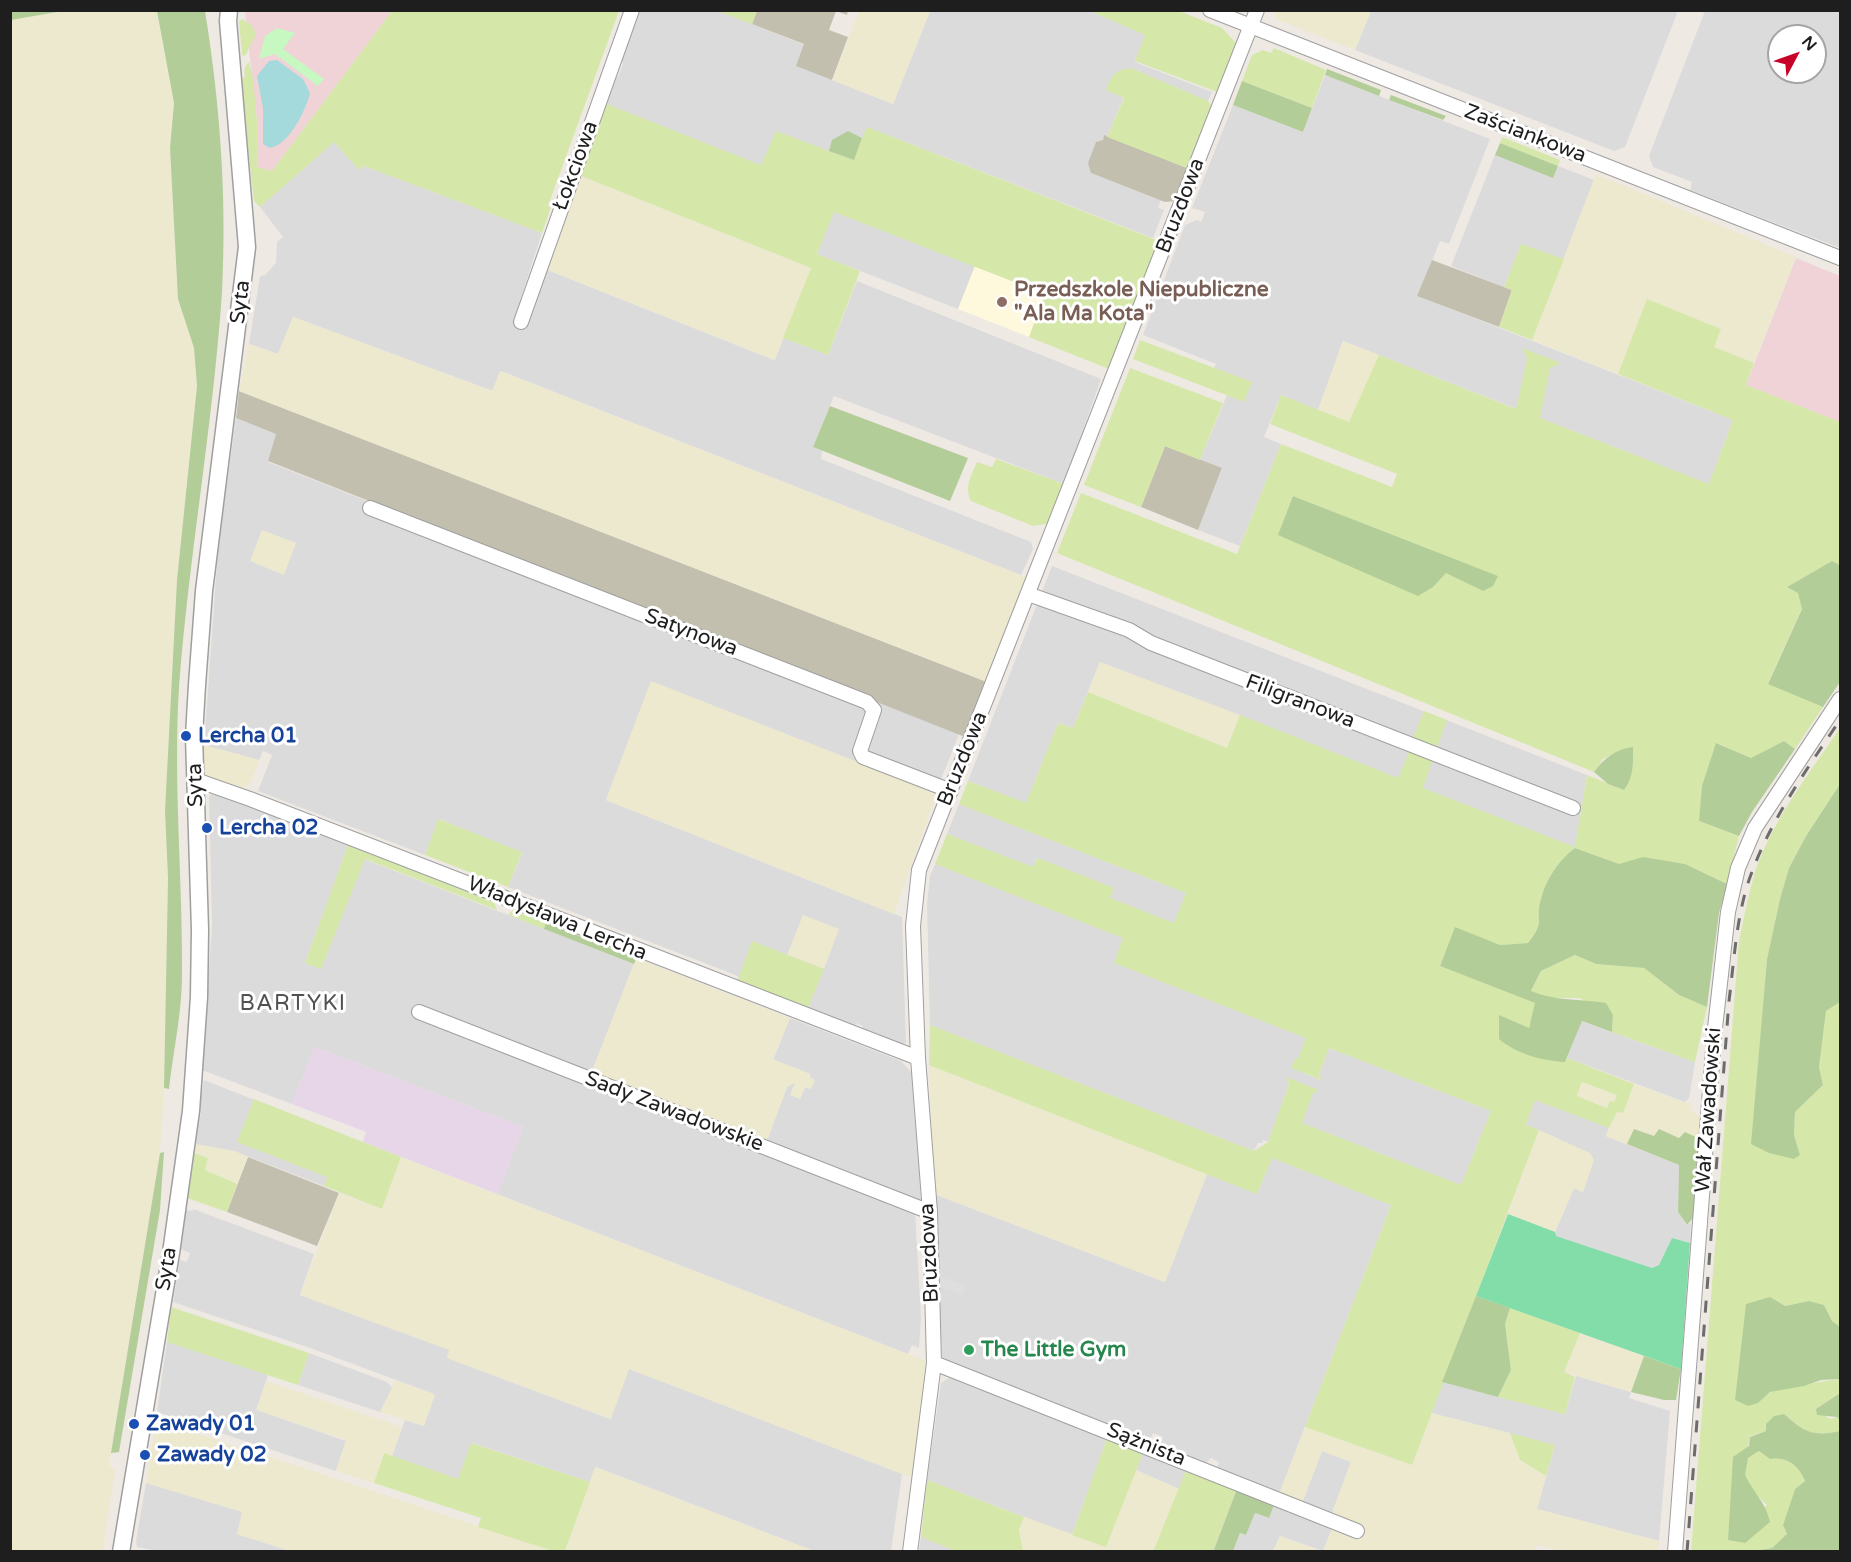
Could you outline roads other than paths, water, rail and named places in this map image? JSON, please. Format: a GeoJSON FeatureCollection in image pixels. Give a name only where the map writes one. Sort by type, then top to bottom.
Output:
{"type":"FeatureCollection","features":[{"type":"Feature","properties":{"kind":"street","name":"Łokciowa"},"geometry":{"type":"LineString","coordinates":[[521,322],[632,10]]}},
{"type":"Feature","properties":{"kind":"street","name":"Zaściankowa"},"geometry":{"type":"LineString","coordinates":[[1210,10],[1629,170],[1840,258]]}},
{"type":"Feature","properties":{"kind":"street","name":"Bruzdowa"},"geometry":{"type":"LineString","coordinates":[[910,1551],[934,1363],[930,1212],[918,1058],[913,926],[916,884],[1257,10]]}},
{"type":"Feature","properties":{"kind":"street","name":"Syta"},"geometry":{"type":"LineString","coordinates":[[121,1551],[171,1252],[191,1112],[200,941],[195,724],[204,591],[247,247],[228,13]]}},
{"type":"Feature","properties":{"kind":"street","name":"Satynowa"},"geometry":{"type":"LineString","coordinates":[[370,508],[867,702],[874,710],[860,751],[863,757],[951,791]]}},
{"type":"Feature","properties":{"kind":"street","name":"Filigranowa"},"geometry":{"type":"LineString","coordinates":[[1028,594],[1096,621],[1129,630],[1151,643],[1573,808]]}},
{"type":"Feature","properties":{"kind":"street","name":"Wał Zawadowski"},"geometry":{"type":"LineString","coordinates":[[1675,1551],[1714,1037],[1726,922],[1738,868],[1755,828],[1840,699]]}},
{"type":"Feature","properties":{"kind":"street","name":"Władysława Lercha"},"geometry":{"type":"LineString","coordinates":[[196,780],[918,1058]]}},
{"type":"Feature","properties":{"kind":"street","name":"Sady Zawadowskie"},"geometry":{"type":"LineString","coordinates":[[419,1012],[930,1212]]}},
{"type":"Feature","properties":{"kind":"street","name":"Sążnista"},"geometry":{"type":"LineString","coordinates":[[934,1363],[1357,1531]]}},
{"type":"Feature","properties":{"kind":"water"},"geometry":{"type":"Polygon","coordinates":[[[277,60],[303,79],[310,93],[296,126],[284,141],[270,148],[263,144],[263,108],[257,76],[269,61],[277,60]]]}},
{"type":"Feature","properties":{"kind":"railway"},"geometry":{"type":"LineString","coordinates":[[1687,1552],[1729,1001],[1741,912],[1748,883],[1766,840],[1788,798],[1840,720]]}},
{"type":"Feature","properties":{"kind":"place","name":"Przedszkole Niepubliczne \"Ala Ma Kota\""},"geometry":{"type":"Point","coordinates":[1002,302]}},
{"type":"Feature","properties":{"kind":"place","name":"Lercha 01"},"geometry":{"type":"Point","coordinates":[186,736]}},
{"type":"Feature","properties":{"kind":"place","name":"Lercha 02"},"geometry":{"type":"Point","coordinates":[207,828]}},
{"type":"Feature","properties":{"kind":"place","name":"The Little Gym"},"geometry":{"type":"Point","coordinates":[969,1350]}},
{"type":"Feature","properties":{"kind":"place","name":"Zawady 01"},"geometry":{"type":"Point","coordinates":[134,1424]}},
{"type":"Feature","properties":{"kind":"place","name":"Zawady 02"},"geometry":{"type":"Point","coordinates":[145,1455]}},
{"type":"Feature","properties":{"kind":"district","name":"BARTYKI"},"geometry":{"type":"Point","coordinates":[293,1004]}}]}
